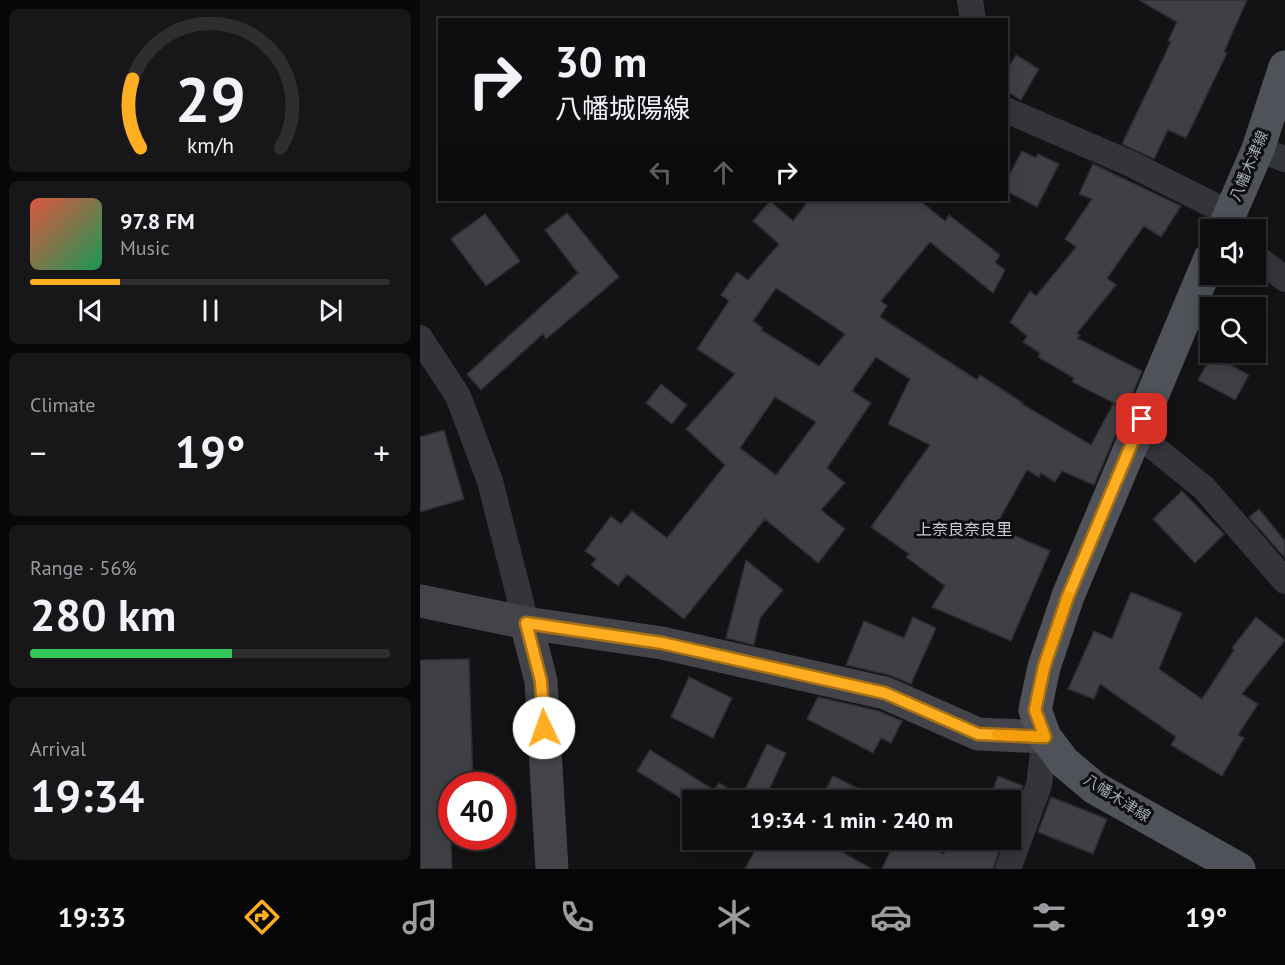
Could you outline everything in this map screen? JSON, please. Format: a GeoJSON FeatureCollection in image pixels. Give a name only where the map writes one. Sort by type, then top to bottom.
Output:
{"type":"FeatureCollection","features":[{"type":"Feature","properties":{"kind":"main road","name":"八幡木津線"},"geometry":{"type":"LineString","coordinates":[[1227,219],[1271,154],[1285,67]]}},
{"type":"Feature","properties":{"kind":"main road","name":"八幡木津線"},"geometry":{"type":"LineString","coordinates":[[1200,282],[1068,596],[1044,667],[1035,710],[1045,737],[1064,762],[1095,788],[1239,869]]}},
{"type":"Feature","properties":{"kind":"main road"},"geometry":{"type":"LineString","coordinates":[[420,601],[526,623],[662,643],[885,693],[978,734],[1045,737]]}},
{"type":"Feature","properties":{"kind":"main road"},"geometry":{"type":"LineString","coordinates":[[526,623],[541,681],[552,869]]}},
{"type":"Feature","properties":{"kind":"street"},"geometry":{"type":"LineString","coordinates":[[970,0],[973,18]]}},
{"type":"Feature","properties":{"kind":"street"},"geometry":{"type":"LineString","coordinates":[[1008,111],[1129,163],[1223,219]]}},
{"type":"Feature","properties":{"kind":"street"},"geometry":{"type":"LineString","coordinates":[[1266,265],[1285,279]]}},
{"type":"Feature","properties":{"kind":"street"},"geometry":{"type":"LineString","coordinates":[[420,338],[458,396],[490,481],[526,623]]}},
{"type":"Feature","properties":{"kind":"street"},"geometry":{"type":"LineString","coordinates":[[1137,434],[1204,488],[1285,581]]}},
{"type":"Feature","properties":{"kind":"street"},"geometry":{"type":"LineString","coordinates":[[1008,869],[1039,785],[1045,737]]}},
{"type":"Feature","properties":{"kind":"building"},"geometry":{"type":"Polygon","coordinates":[[[1139,0],[1247,0],[1224,52],[1227,53],[1186,138],[1168,130],[1154,159],[1122,144],[1171,42],[1168,41],[1177,22],[1139,0]]]}},
{"type":"Feature","properties":{"kind":"building"},"geometry":{"type":"Polygon","coordinates":[[[1016,55],[1039,69],[1021,100],[1008,92],[1008,68],[1016,55]]]}},
{"type":"Feature","properties":{"kind":"building"},"geometry":{"type":"Polygon","coordinates":[[[1022,151],[1036,158],[1038,154],[1059,164],[1037,207],[1008,192],[1008,177],[1022,151]]]}},
{"type":"Feature","properties":{"kind":"building"},"geometry":{"type":"Polygon","coordinates":[[[1093,164],[1181,206],[1161,237],[1144,226],[1107,278],[1116,285],[1077,333],[1080,335],[1077,338],[1142,371],[1126,409],[1072,382],[1074,378],[1038,357],[1040,353],[1023,342],[1027,336],[1010,322],[1030,291],[1036,296],[1076,247],[1065,239],[1092,199],[1079,194],[1093,164]]]}},
{"type":"Feature","properties":{"kind":"building"},"geometry":{"type":"Polygon","coordinates":[[[770,201],[793,221],[808,201],[920,201],[945,221],[949,215],[1000,255],[995,262],[1005,270],[993,293],[930,242],[881,301],[887,306],[880,317],[977,380],[980,375],[1022,404],[1091,445],[1113,404],[1126,411],[1094,485],[1062,471],[1055,482],[1041,473],[1039,477],[1027,470],[995,527],[1050,551],[1011,641],[932,607],[945,586],[906,557],[909,554],[871,527],[930,445],[888,424],[910,379],[876,357],[852,391],[871,403],[827,468],[845,483],[821,510],[845,529],[818,563],[765,519],[684,619],[627,574],[618,586],[591,565],[596,559],[585,551],[611,516],[621,524],[632,511],[667,538],[725,465],[686,429],[735,374],[697,349],[729,301],[721,295],[737,272],[748,280],[779,244],[753,221],[770,201]],[[776,288],[753,321],[763,328],[761,330],[819,366],[845,334],[776,288]],[[775,397],[740,448],[776,475],[816,422],[775,397]]]}},
{"type":"Feature","properties":{"kind":"building"},"geometry":{"type":"Polygon","coordinates":[[[567,213],[619,277],[546,339],[543,334],[481,390],[467,374],[578,273],[545,230],[567,213]]]}},
{"type":"Feature","properties":{"kind":"building"},"geometry":{"type":"Polygon","coordinates":[[[485,214],[520,261],[486,286],[451,239],[485,214]]]}},
{"type":"Feature","properties":{"kind":"building"},"geometry":{"type":"Polygon","coordinates":[[[1208,363],[1227,363],[1249,375],[1235,400],[1198,380],[1208,363]]]}},
{"type":"Feature","properties":{"kind":"building"},"geometry":{"type":"Polygon","coordinates":[[[661,384],[687,405],[672,424],[646,403],[661,384]]]}},
{"type":"Feature","properties":{"kind":"building"},"geometry":{"type":"Polygon","coordinates":[[[444,430],[464,499],[420,512],[420,437],[444,430]]]}},
{"type":"Feature","properties":{"kind":"building"},"geometry":{"type":"Polygon","coordinates":[[[1182,491],[1224,534],[1195,563],[1153,519],[1182,491]]]}},
{"type":"Feature","properties":{"kind":"building"},"geometry":{"type":"Polygon","coordinates":[[[1259,509],[1285,541],[1285,558],[1249,517],[1259,509]]]}},
{"type":"Feature","properties":{"kind":"building"},"geometry":{"type":"Polygon","coordinates":[[[746,560],[783,590],[760,618],[754,645],[726,638],[746,560]]]}},
{"type":"Feature","properties":{"kind":"building"},"geometry":{"type":"Polygon","coordinates":[[[1131,592],[1182,613],[1159,669],[1202,699],[1234,650],[1232,648],[1256,617],[1285,640],[1242,694],[1258,704],[1238,735],[1244,738],[1222,776],[1171,745],[1176,737],[1100,684],[1094,699],[1068,689],[1094,631],[1112,639],[1131,592]]]}},
{"type":"Feature","properties":{"kind":"building"},"geometry":{"type":"Polygon","coordinates":[[[913,617],[936,628],[911,684],[889,675],[846,665],[864,621],[904,638],[913,617]]]}},
{"type":"Feature","properties":{"kind":"building"},"geometry":{"type":"Polygon","coordinates":[[[469,659],[473,772],[438,772],[438,850],[451,850],[452,869],[420,869],[420,660],[469,659]]]}},
{"type":"Feature","properties":{"kind":"building"},"geometry":{"type":"Polygon","coordinates":[[[689,677],[732,698],[713,738],[671,717],[689,677]]]}},
{"type":"Feature","properties":{"kind":"building"},"geometry":{"type":"Polygon","coordinates":[[[818,697],[879,711],[902,721],[891,743],[881,738],[873,753],[807,719],[818,697]]]}},
{"type":"Feature","properties":{"kind":"building"},"geometry":{"type":"Polygon","coordinates":[[[767,744],[786,753],[769,790],[745,790],[767,744]]]}},
{"type":"Feature","properties":{"kind":"building"},"geometry":{"type":"Polygon","coordinates":[[[650,750],[714,790],[682,790],[682,799],[637,771],[650,750]]]}},
{"type":"Feature","properties":{"kind":"building"},"geometry":{"type":"Polygon","coordinates":[[[833,776],[861,790],[826,790],[833,776]]]}},
{"type":"Feature","properties":{"kind":"building"},"geometry":{"type":"Polygon","coordinates":[[[998,776],[1023,786],[1021,791],[993,790],[998,776]]]}},
{"type":"Feature","properties":{"kind":"building"},"geometry":{"type":"Polygon","coordinates":[[[719,783],[731,790],[714,790],[719,783]]]}},
{"type":"Feature","properties":{"kind":"building"},"geometry":{"type":"Polygon","coordinates":[[[1051,797],[1107,819],[1093,854],[1038,832],[1051,797]]]}},
{"type":"Feature","properties":{"kind":"building"},"geometry":{"type":"Polygon","coordinates":[[[755,850],[839,850],[872,869],[745,869],[755,850]]]}},
{"type":"Feature","properties":{"kind":"building"},"geometry":{"type":"Polygon","coordinates":[[[891,850],[935,850],[944,854],[946,850],[1000,850],[993,869],[882,869],[891,850]]]}},
{"type":"Feature","properties":{"kind":"slow traffic"},"geometry":{"type":"LineString","coordinates":[[997,735],[1045,737],[1035,710],[1044,667],[1068,596]]}},
{"type":"Feature","properties":{"kind":"district","name":"上奈良奈良里"},"geometry":{"type":"Point","coordinates":[964,529]}},
{"type":"Feature","properties":{"kind":"route"},"geometry":{"type":"LineString","coordinates":[[544,728],[541,681],[526,623],[662,643],[885,693],[978,734],[1045,737],[1035,710],[1044,667],[1068,596],[1142,419]]}}]}
